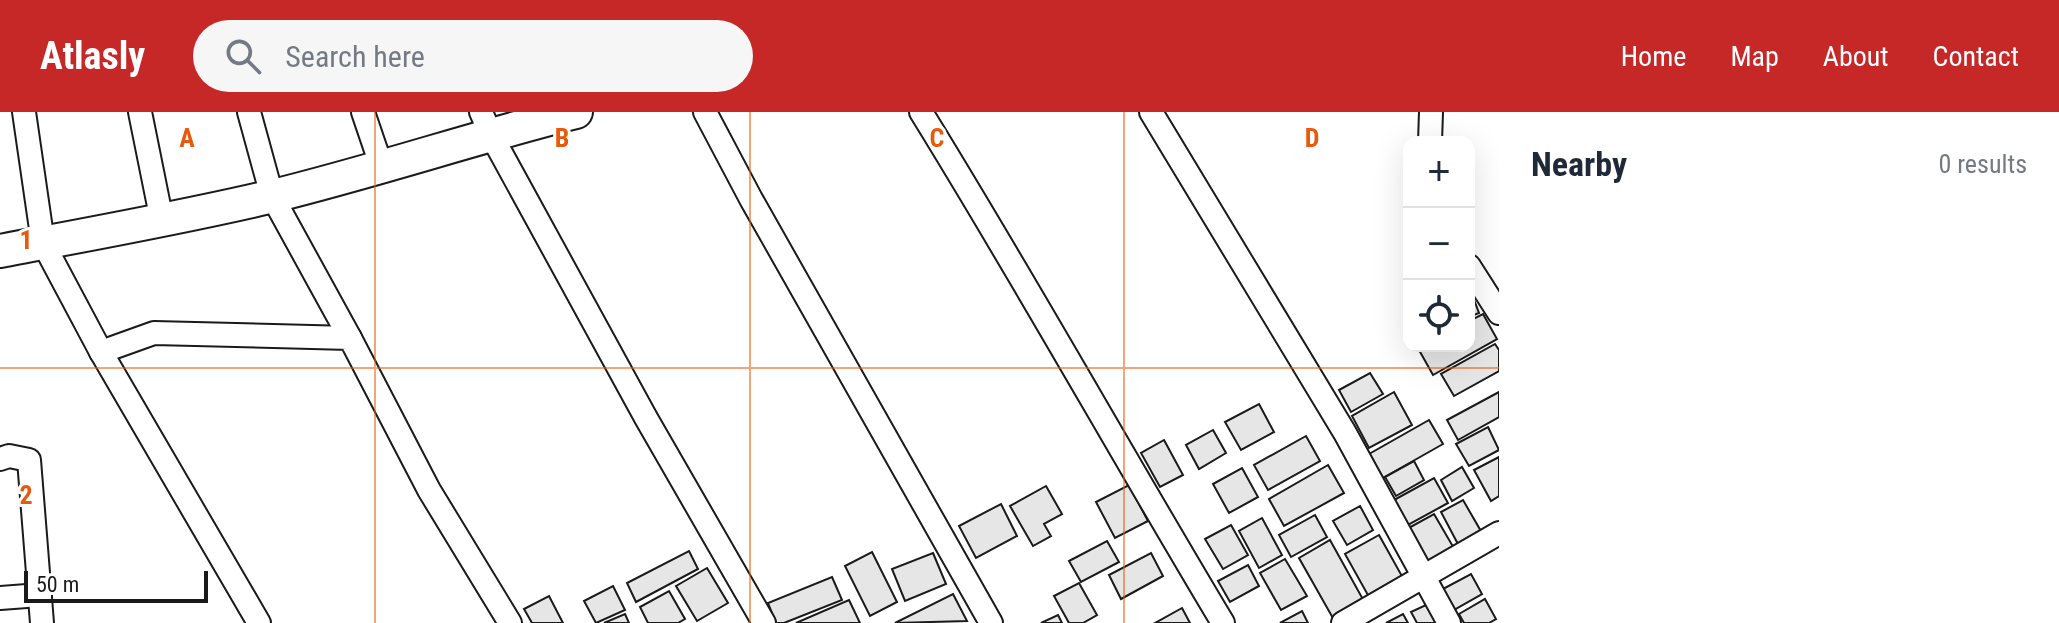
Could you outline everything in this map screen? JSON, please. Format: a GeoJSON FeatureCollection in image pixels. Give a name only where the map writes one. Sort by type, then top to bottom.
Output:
{"type":"FeatureCollection","features":[{"type":"Feature","properties":{"kind":"main road"},"geometry":{"type":"LineString","coordinates":[[0,251],[162,221],[272,196],[381,165],[486,123],[576,112]]}},
{"type":"Feature","properties":{"kind":"street"},"geometry":{"type":"LineString","coordinates":[[24,112],[43,243],[101,352],[259,623]]}},
{"type":"Feature","properties":{"kind":"street"},"geometry":{"type":"LineString","coordinates":[[140,112],[162,221]]}},
{"type":"Feature","properties":{"kind":"street"},"geometry":{"type":"LineString","coordinates":[[249,112],[272,196],[429,490],[510,623]]}},
{"type":"Feature","properties":{"kind":"street"},"geometry":{"type":"LineString","coordinates":[[363,112],[381,165]]}},
{"type":"Feature","properties":{"kind":"street"},"geometry":{"type":"LineString","coordinates":[[705,112],[991,623]]}},
{"type":"Feature","properties":{"kind":"street"},"geometry":{"type":"LineString","coordinates":[[921,112],[993,228],[1119,450],[1223,623]]}},
{"type":"Feature","properties":{"kind":"street"},"geometry":{"type":"LineString","coordinates":[[1151,112],[1345,433],[1449,623]]}},
{"type":"Feature","properties":{"kind":"street"},"geometry":{"type":"LineString","coordinates":[[1430,136],[1431,112]]}},
{"type":"Feature","properties":{"kind":"street"},"geometry":{"type":"LineString","coordinates":[[486,123],[646,418],[764,623]]}},
{"type":"Feature","properties":{"kind":"street"},"geometry":{"type":"LineString","coordinates":[[1475,275],[1499,313]]}},
{"type":"Feature","properties":{"kind":"street"},"geometry":{"type":"LineString","coordinates":[[101,352],[154,333],[350,338]]}},
{"type":"Feature","properties":{"kind":"street"},"geometry":{"type":"LineString","coordinates":[[0,459],[9,456],[29,460],[42,623]]}},
{"type":"Feature","properties":{"kind":"street"},"geometry":{"type":"LineString","coordinates":[[1343,623],[1499,533]]}},
{"type":"Feature","properties":{"kind":"street"},"geometry":{"type":"LineString","coordinates":[[0,598],[40,595]]}},
{"type":"Feature","properties":{"kind":"building"},"geometry":{"type":"Polygon","coordinates":[[[1483,314],[1497,339],[1475,351],[1475,318],[1483,314]]]}},
{"type":"Feature","properties":{"kind":"building"},"geometry":{"type":"Polygon","coordinates":[[[1495,344],[1499,350],[1499,371],[1454,396],[1441,374],[1495,344]]]}},
{"type":"Feature","properties":{"kind":"building"},"geometry":{"type":"Polygon","coordinates":[[[1420,352],[1474,352],[1433,375],[1420,352]]]}},
{"type":"Feature","properties":{"kind":"building"},"geometry":{"type":"Polygon","coordinates":[[[1370,373],[1383,394],[1351,412],[1339,390],[1370,373]]]}},
{"type":"Feature","properties":{"kind":"building"},"geometry":{"type":"Polygon","coordinates":[[[1394,392],[1412,425],[1369,448],[1352,416],[1394,392]]]}},
{"type":"Feature","properties":{"kind":"building"},"geometry":{"type":"Polygon","coordinates":[[[1499,392],[1499,417],[1458,440],[1447,420],[1499,392]]]}},
{"type":"Feature","properties":{"kind":"building"},"geometry":{"type":"Polygon","coordinates":[[[1259,404],[1274,432],[1241,450],[1225,422],[1259,404]]]}},
{"type":"Feature","properties":{"kind":"building"},"geometry":{"type":"Polygon","coordinates":[[[1429,420],[1443,444],[1383,478],[1369,454],[1429,420]]]}},
{"type":"Feature","properties":{"kind":"building"},"geometry":{"type":"Polygon","coordinates":[[[1488,427],[1499,450],[1469,466],[1456,444],[1488,427]]]}},
{"type":"Feature","properties":{"kind":"building"},"geometry":{"type":"Polygon","coordinates":[[[1213,430],[1226,453],[1199,469],[1186,445],[1213,430]]]}},
{"type":"Feature","properties":{"kind":"building"},"geometry":{"type":"Polygon","coordinates":[[[1306,436],[1320,461],[1268,490],[1254,465],[1306,436]]]}},
{"type":"Feature","properties":{"kind":"building"},"geometry":{"type":"Polygon","coordinates":[[[1164,440],[1183,475],[1160,487],[1141,453],[1164,440]]]}},
{"type":"Feature","properties":{"kind":"building"},"geometry":{"type":"Polygon","coordinates":[[[1499,457],[1499,496],[1491,501],[1474,470],[1499,457]]]}},
{"type":"Feature","properties":{"kind":"building"},"geometry":{"type":"Polygon","coordinates":[[[1414,461],[1424,480],[1396,496],[1385,477],[1414,461]]]}},
{"type":"Feature","properties":{"kind":"building"},"geometry":{"type":"Polygon","coordinates":[[[1328,465],[1344,493],[1284,526],[1269,499],[1328,465]]]}},
{"type":"Feature","properties":{"kind":"building"},"geometry":{"type":"Polygon","coordinates":[[[1462,467],[1474,488],[1452,501],[1441,480],[1462,467]]]}},
{"type":"Feature","properties":{"kind":"building"},"geometry":{"type":"Polygon","coordinates":[[[1242,468],[1258,497],[1229,513],[1213,484],[1242,468]]]}},
{"type":"Feature","properties":{"kind":"building"},"geometry":{"type":"Polygon","coordinates":[[[1434,478],[1448,503],[1408,525],[1394,500],[1434,478]]]}},
{"type":"Feature","properties":{"kind":"building"},"geometry":{"type":"Polygon","coordinates":[[[1129,485],[1148,521],[1115,538],[1096,502],[1129,485]]]}},
{"type":"Feature","properties":{"kind":"building"},"geometry":{"type":"Polygon","coordinates":[[[1046,486],[1062,514],[1044,524],[1051,536],[1033,546],[1010,506],[1046,486]]]}},
{"type":"Feature","properties":{"kind":"building"},"geometry":{"type":"Polygon","coordinates":[[[1463,500],[1482,533],[1459,546],[1441,512],[1463,500]]]}},
{"type":"Feature","properties":{"kind":"building"},"geometry":{"type":"Polygon","coordinates":[[[1001,504],[1017,536],[976,558],[959,526],[1001,504]]]}},
{"type":"Feature","properties":{"kind":"building"},"geometry":{"type":"Polygon","coordinates":[[[1360,506],[1373,530],[1347,545],[1333,521],[1360,506]]]}},
{"type":"Feature","properties":{"kind":"building"},"geometry":{"type":"Polygon","coordinates":[[[1434,514],[1455,550],[1425,566],[1405,530],[1434,514]]]}},
{"type":"Feature","properties":{"kind":"building"},"geometry":{"type":"Polygon","coordinates":[[[1315,515],[1327,537],[1291,557],[1279,535],[1315,515]]]}},
{"type":"Feature","properties":{"kind":"building"},"geometry":{"type":"Polygon","coordinates":[[[1262,518],[1282,555],[1259,568],[1239,531],[1262,518]]]}},
{"type":"Feature","properties":{"kind":"building"},"geometry":{"type":"Polygon","coordinates":[[[1231,525],[1248,555],[1223,569],[1205,539],[1231,525]]]}},
{"type":"Feature","properties":{"kind":"building"},"geometry":{"type":"Polygon","coordinates":[[[1379,535],[1403,578],[1369,597],[1345,554],[1379,535]]]}},
{"type":"Feature","properties":{"kind":"building"},"geometry":{"type":"Polygon","coordinates":[[[1330,540],[1365,603],[1334,620],[1299,558],[1330,540]]]}},
{"type":"Feature","properties":{"kind":"building"},"geometry":{"type":"Polygon","coordinates":[[[1107,541],[1119,562],[1081,582],[1069,561],[1107,541]]]}},
{"type":"Feature","properties":{"kind":"building"},"geometry":{"type":"Polygon","coordinates":[[[689,551],[698,569],[636,602],[627,583],[689,551]]]}},
{"type":"Feature","properties":{"kind":"building"},"geometry":{"type":"Polygon","coordinates":[[[872,552],[897,602],[870,616],[845,566],[872,552]]]}},
{"type":"Feature","properties":{"kind":"building"},"geometry":{"type":"Polygon","coordinates":[[[933,553],[946,584],[905,601],[892,569],[933,553]]]}},
{"type":"Feature","properties":{"kind":"building"},"geometry":{"type":"Polygon","coordinates":[[[1151,553],[1163,576],[1121,599],[1109,575],[1151,553]]]}},
{"type":"Feature","properties":{"kind":"building"},"geometry":{"type":"Polygon","coordinates":[[[1285,559],[1307,596],[1281,610],[1260,573],[1285,559]]]}},
{"type":"Feature","properties":{"kind":"building"},"geometry":{"type":"Polygon","coordinates":[[[1248,565],[1259,586],[1230,602],[1218,581],[1248,565]]]}},
{"type":"Feature","properties":{"kind":"building"},"geometry":{"type":"Polygon","coordinates":[[[707,568],[728,603],[697,621],[676,586],[707,568]]]}},
{"type":"Feature","properties":{"kind":"building"},"geometry":{"type":"Polygon","coordinates":[[[1471,574],[1482,594],[1452,611],[1441,590],[1471,574]]]}},
{"type":"Feature","properties":{"kind":"building"},"geometry":{"type":"Polygon","coordinates":[[[832,577],[842,600],[784,623],[776,623],[768,603],[832,577]]]}},
{"type":"Feature","properties":{"kind":"building"},"geometry":{"type":"Polygon","coordinates":[[[1079,583],[1097,615],[1083,623],[1069,623],[1054,596],[1079,583]]]}},
{"type":"Feature","properties":{"kind":"building"},"geometry":{"type":"Polygon","coordinates":[[[613,586],[625,610],[596,623],[584,601],[613,586]]]}},
{"type":"Feature","properties":{"kind":"building"},"geometry":{"type":"Polygon","coordinates":[[[669,591],[685,619],[678,623],[648,623],[640,607],[669,591]]]}},
{"type":"Feature","properties":{"kind":"building"},"geometry":{"type":"Polygon","coordinates":[[[953,594],[967,621],[895,623],[953,594]]]}},
{"type":"Feature","properties":{"kind":"building"},"geometry":{"type":"Polygon","coordinates":[[[549,596],[563,623],[532,623],[524,609],[549,596]]]}},
{"type":"Feature","properties":{"kind":"building"},"geometry":{"type":"Polygon","coordinates":[[[1485,599],[1496,619],[1489,623],[1464,623],[1459,614],[1485,599]]]}},
{"type":"Feature","properties":{"kind":"building"},"geometry":{"type":"Polygon","coordinates":[[[849,600],[860,623],[796,623],[849,600]]]}},
{"type":"Feature","properties":{"kind":"building"},"geometry":{"type":"Polygon","coordinates":[[[1428,604],[1437,623],[1417,623],[1411,612],[1428,604]]]}},
{"type":"Feature","properties":{"kind":"building"},"geometry":{"type":"Polygon","coordinates":[[[1182,608],[1190,623],[1155,623],[1182,608]]]}},
{"type":"Feature","properties":{"kind":"building"},"geometry":{"type":"Polygon","coordinates":[[[1302,611],[1308,623],[1280,623],[1302,611]]]}},
{"type":"Feature","properties":{"kind":"building"},"geometry":{"type":"Polygon","coordinates":[[[625,614],[629,623],[604,623],[625,614]]]}},
{"type":"Feature","properties":{"kind":"building"},"geometry":{"type":"Polygon","coordinates":[[[1403,614],[1408,623],[1386,623],[1403,614]]]}},
{"type":"Feature","properties":{"kind":"building"},"geometry":{"type":"Polygon","coordinates":[[[1058,615],[1062,623],[1041,623],[1058,615]]]}}]}
